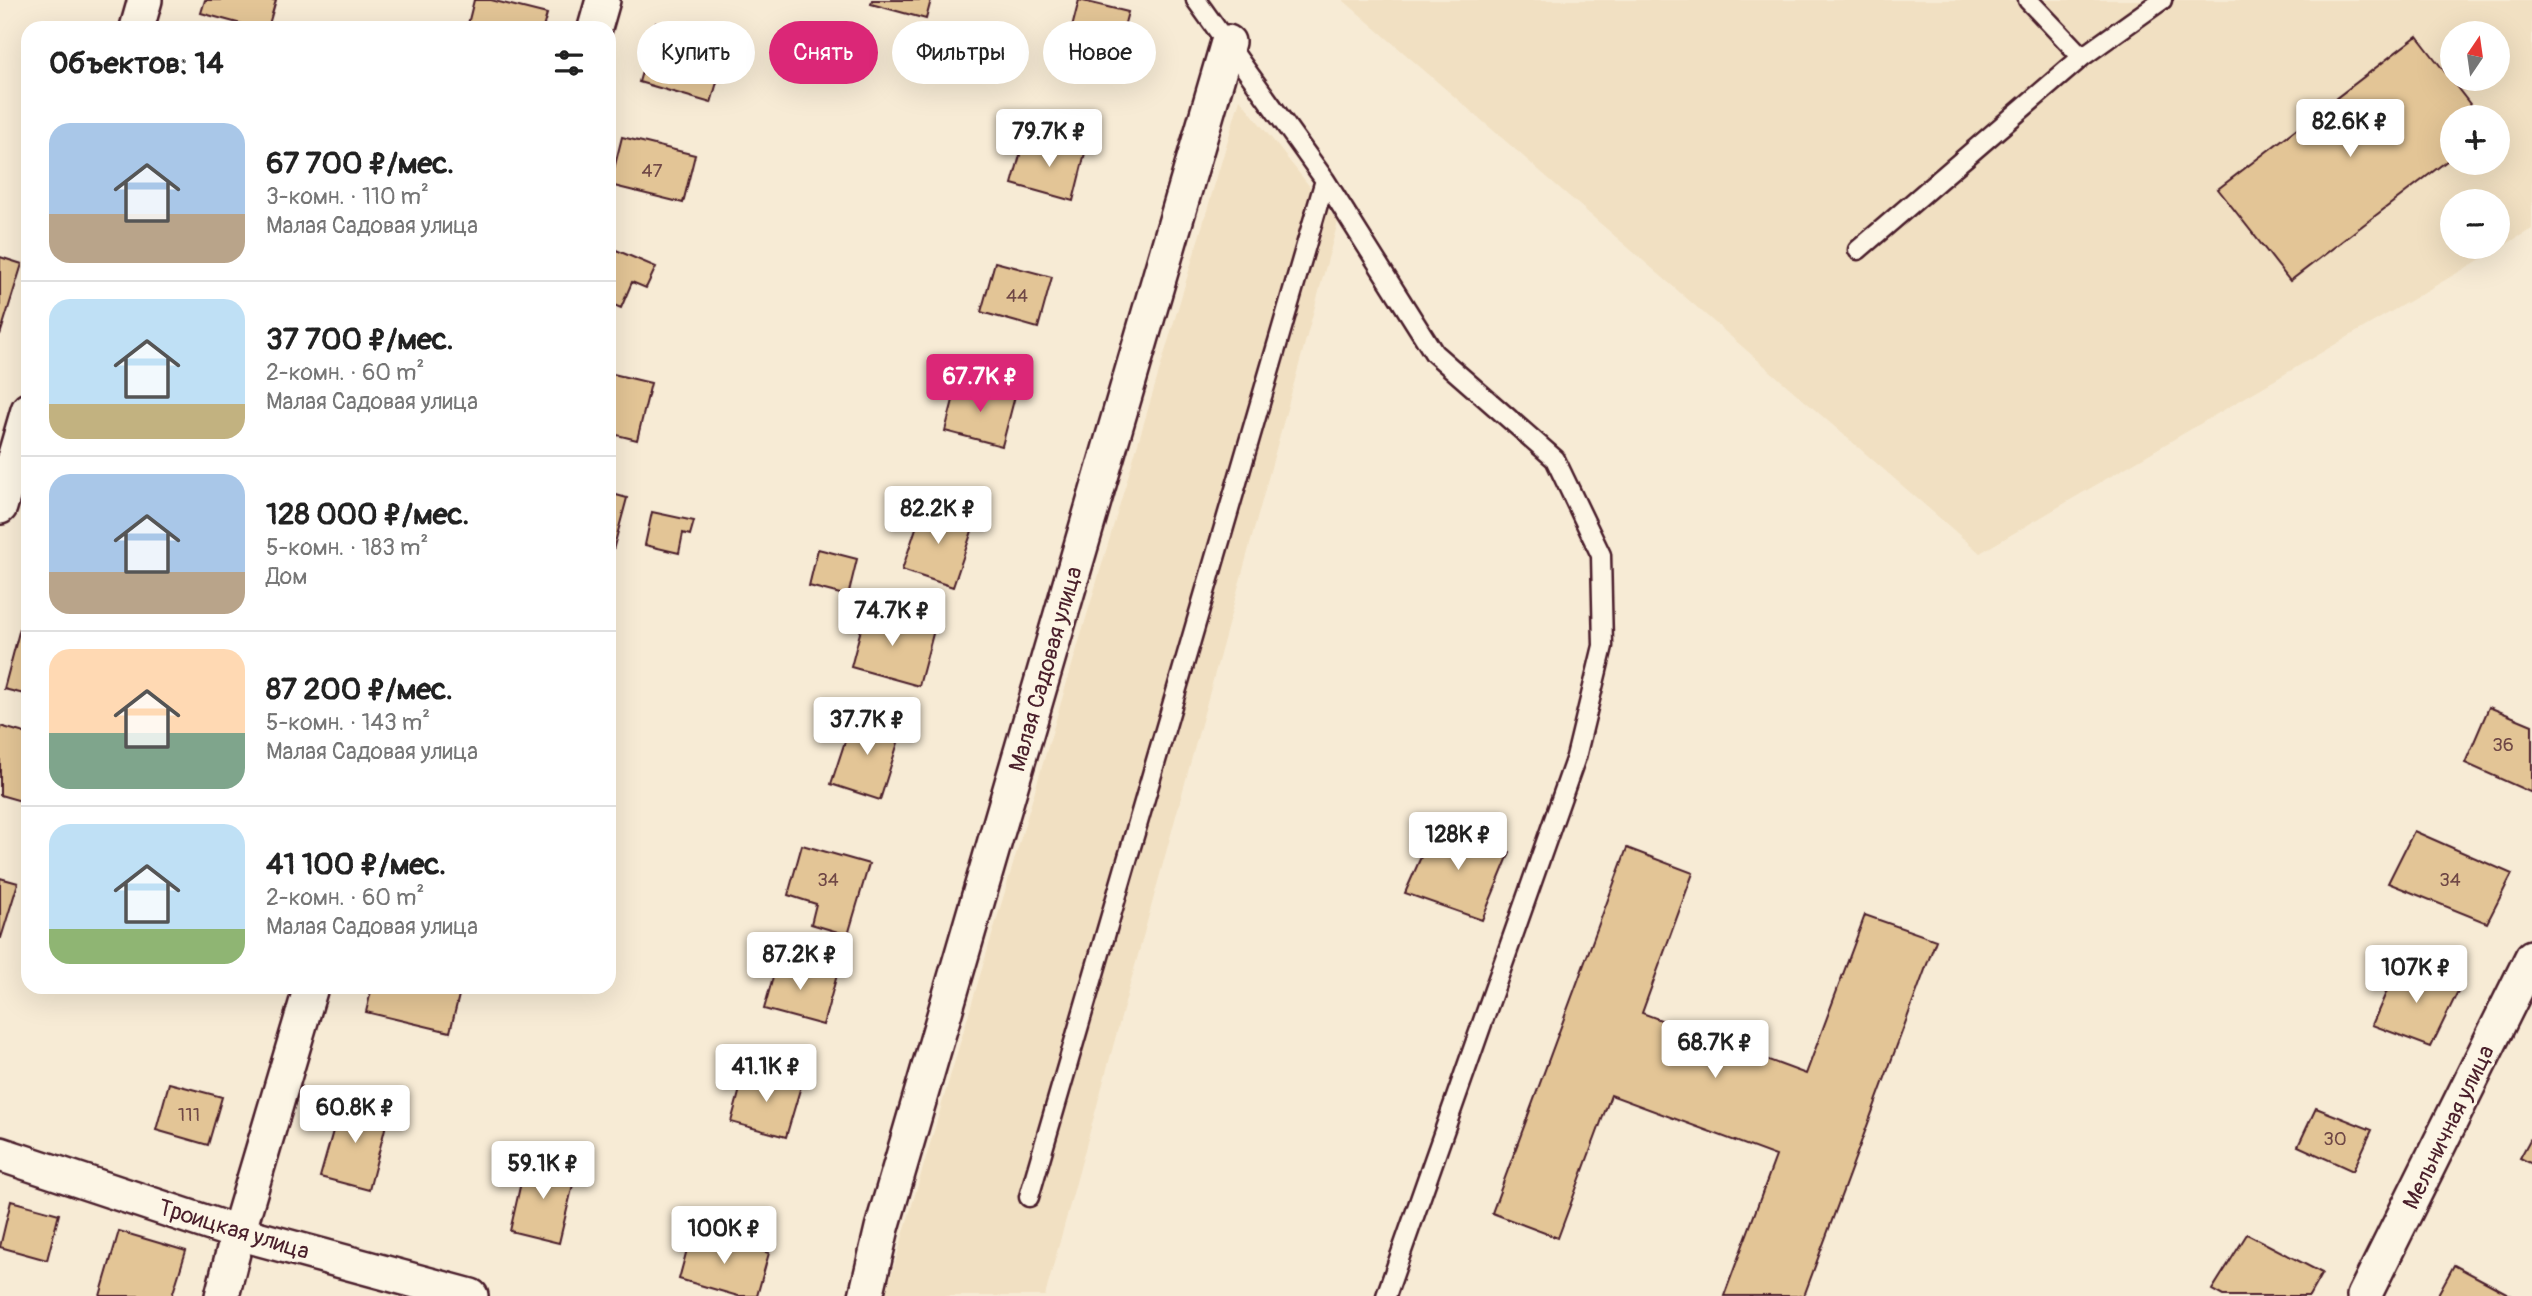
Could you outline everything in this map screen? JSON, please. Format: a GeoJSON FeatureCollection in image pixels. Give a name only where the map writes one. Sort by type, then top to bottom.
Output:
{"type":"FeatureCollection","features":[{"type":"Feature","properties":{"kind":"street"},"geometry":{"type":"LineString","coordinates":[[139,21],[145,0]]}},
{"type":"Feature","properties":{"kind":"street"},"geometry":{"type":"LineString","coordinates":[[597,21],[603,0]]}},
{"type":"Feature","properties":{"kind":"street","name":"Малая Садовая улица"},"geometry":{"type":"LineString","coordinates":[[866,1296],[882,1228],[1228,42]]}},
{"type":"Feature","properties":{"kind":"street"},"geometry":{"type":"LineString","coordinates":[[0,508],[21,434]]}},
{"type":"Feature","properties":{"kind":"street","name":"Мельничная улица"},"geometry":{"type":"LineString","coordinates":[[2364,1296],[2532,957]]}},
{"type":"Feature","properties":{"kind":"street"},"geometry":{"type":"LineString","coordinates":[[222,1296],[309,994]]}},
{"type":"Feature","properties":{"kind":"street","name":"Троицкая улица"},"geometry":{"type":"LineString","coordinates":[[0,1154],[238,1233],[471,1296]]}},
{"type":"Feature","properties":{"kind":"lane"},"geometry":{"type":"LineString","coordinates":[[1196,0],[1325,180],[1434,353],[1555,458],[1601,555],[1604,646],[1576,757],[1386,1296]]}},
{"type":"Feature","properties":{"kind":"lane"},"geometry":{"type":"LineString","coordinates":[[2028,0],[2082,57]]}},
{"type":"Feature","properties":{"kind":"lane"},"geometry":{"type":"LineString","coordinates":[[1858,250],[2082,57],[2162,0]]}},
{"type":"Feature","properties":{"kind":"lane"},"geometry":{"type":"LineString","coordinates":[[1029,1197],[1325,180]]}},
{"type":"Feature","properties":{"kind":"shaded area"},"geometry":{"type":"Polygon","coordinates":[[[1343,0],[2532,0],[2532,229],[2510,242],[2510,189],[2440,189],[2440,259],[2481,259],[1980,553],[1343,0]]]}},
{"type":"Feature","properties":{"kind":"shaded area"},"geometry":{"type":"Polygon","coordinates":[[[1240,99],[1338,222],[1045,1296],[885,1296],[1240,99]]]}},
{"type":"Feature","properties":{"kind":"building"},"geometry":{"type":"Polygon","coordinates":[[[205,0],[276,0],[270,21],[230,21],[201,13],[205,0]]]}},
{"type":"Feature","properties":{"kind":"building"},"geometry":{"type":"Polygon","coordinates":[[[474,0],[491,0],[547,14],[545,21],[469,21],[474,0]]]}},
{"type":"Feature","properties":{"kind":"building"},"geometry":{"type":"Polygon","coordinates":[[[872,0],[931,0],[926,19],[871,4],[872,0]]]}},
{"type":"Feature","properties":{"kind":"building"},"geometry":{"type":"Polygon","coordinates":[[[1079,0],[1128,12],[1126,21],[1074,21],[1079,0]]]}},
{"type":"Feature","properties":{"kind":"building"},"geometry":{"type":"Polygon","coordinates":[[[2417,36],[2440,66],[2440,91],[2460,91],[2471,105],[2440,105],[2440,166],[2290,281],[2218,189],[2417,36]]]}},
{"type":"Feature","properties":{"kind":"building"},"geometry":{"type":"Polygon","coordinates":[[[646,84],[716,84],[711,103],[646,84]]]}},
{"type":"Feature","properties":{"kind":"building"},"geometry":{"type":"Polygon","coordinates":[[[622,137],[695,155],[683,203],[616,186],[616,161],[622,137]]]}},
{"type":"Feature","properties":{"kind":"building"},"geometry":{"type":"Polygon","coordinates":[[[1025,137],[1085,153],[1073,201],[1012,184],[1025,137]]]}},
{"type":"Feature","properties":{"kind":"building"},"geometry":{"type":"Polygon","coordinates":[[[616,250],[656,267],[646,288],[632,282],[621,308],[616,306],[616,250]]]}},
{"type":"Feature","properties":{"kind":"building"},"geometry":{"type":"Polygon","coordinates":[[[0,257],[21,264],[21,267],[0,335],[0,257]]]}},
{"type":"Feature","properties":{"kind":"building"},"geometry":{"type":"Polygon","coordinates":[[[995,262],[1052,277],[1038,328],[981,312],[995,262]]]}},
{"type":"Feature","properties":{"kind":"building"},"geometry":{"type":"Polygon","coordinates":[[[616,375],[651,383],[637,440],[616,435],[616,375]]]}},
{"type":"Feature","properties":{"kind":"building"},"geometry":{"type":"Polygon","coordinates":[[[958,381],[1015,396],[1002,446],[945,431],[958,381]]]}},
{"type":"Feature","properties":{"kind":"building"},"geometry":{"type":"Polygon","coordinates":[[[616,495],[627,498],[616,539],[616,495]]]}},
{"type":"Feature","properties":{"kind":"building"},"geometry":{"type":"Polygon","coordinates":[[[924,504],[975,522],[953,587],[902,570],[924,504]]]}},
{"type":"Feature","properties":{"kind":"building"},"geometry":{"type":"Polygon","coordinates":[[[652,512],[694,521],[690,535],[683,533],[679,553],[645,545],[652,512]]]}},
{"type":"Feature","properties":{"kind":"building"},"geometry":{"type":"Polygon","coordinates":[[[818,549],[857,559],[848,596],[809,586],[818,549]]]}},
{"type":"Feature","properties":{"kind":"building"},"geometry":{"type":"Polygon","coordinates":[[[866,610],[934,630],[919,686],[851,667],[866,610]]]}},
{"type":"Feature","properties":{"kind":"building"},"geometry":{"type":"Polygon","coordinates":[[[20,628],[21,628],[21,693],[4,689],[20,628]]]}},
{"type":"Feature","properties":{"kind":"building"},"geometry":{"type":"Polygon","coordinates":[[[2489,707],[2532,725],[2532,793],[2465,763],[2489,707]]]}},
{"type":"Feature","properties":{"kind":"building"},"geometry":{"type":"Polygon","coordinates":[[[854,714],[902,730],[880,800],[831,784],[854,714]]]}},
{"type":"Feature","properties":{"kind":"building"},"geometry":{"type":"Polygon","coordinates":[[[0,726],[21,732],[21,801],[0,795],[0,726]]]}},
{"type":"Feature","properties":{"kind":"building"},"geometry":{"type":"Polygon","coordinates":[[[1436,823],[1510,852],[1482,920],[1405,893],[1436,823]]]}},
{"type":"Feature","properties":{"kind":"building"},"geometry":{"type":"Polygon","coordinates":[[[2414,831],[2512,874],[2487,923],[2388,883],[2414,831]]]}},
{"type":"Feature","properties":{"kind":"building"},"geometry":{"type":"Polygon","coordinates":[[[802,845],[869,864],[848,935],[811,924],[816,904],[788,895],[802,845]]]}},
{"type":"Feature","properties":{"kind":"building"},"geometry":{"type":"Polygon","coordinates":[[[1627,848],[1693,873],[1642,1013],[1806,1074],[1865,915],[1936,940],[1804,1296],[1724,1296],[1776,1156],[1611,1095],[1558,1238],[1492,1213],[1627,848]]]}},
{"type":"Feature","properties":{"kind":"building"},"geometry":{"type":"Polygon","coordinates":[[[0,878],[18,883],[1,938],[0,938],[0,878]]]}},
{"type":"Feature","properties":{"kind":"building"},"geometry":{"type":"Polygon","coordinates":[[[778,959],[837,975],[823,1025],[764,1009],[778,959]]]}},
{"type":"Feature","properties":{"kind":"building"},"geometry":{"type":"Polygon","coordinates":[[[2399,963],[2460,987],[2431,1047],[2372,1025],[2399,963]]]}},
{"type":"Feature","properties":{"kind":"building"},"geometry":{"type":"Polygon","coordinates":[[[370,994],[459,994],[450,1032],[366,1012],[370,994]]]}},
{"type":"Feature","properties":{"kind":"building"},"geometry":{"type":"Polygon","coordinates":[[[745,1071],[801,1086],[786,1137],[731,1122],[745,1071]]]}},
{"type":"Feature","properties":{"kind":"building"},"geometry":{"type":"Polygon","coordinates":[[[169,1083],[222,1097],[208,1145],[156,1130],[169,1083]]]}},
{"type":"Feature","properties":{"kind":"building"},"geometry":{"type":"Polygon","coordinates":[[[342,1099],[377,1108],[375,1114],[388,1117],[369,1190],[320,1177],[342,1099]]]}},
{"type":"Feature","properties":{"kind":"building"},"geometry":{"type":"Polygon","coordinates":[[[2316,1108],[2372,1130],[2353,1171],[2298,1146],[2316,1108]]]}},
{"type":"Feature","properties":{"kind":"building"},"geometry":{"type":"Polygon","coordinates":[[[2532,1136],[2532,1164],[2520,1158],[2532,1136]]]}},
{"type":"Feature","properties":{"kind":"building"},"geometry":{"type":"Polygon","coordinates":[[[526,1160],[576,1172],[559,1243],[510,1231],[526,1160]]]}},
{"type":"Feature","properties":{"kind":"building"},"geometry":{"type":"Polygon","coordinates":[[[11,1201],[59,1214],[47,1260],[0,1247],[11,1201]]]}},
{"type":"Feature","properties":{"kind":"building"},"geometry":{"type":"Polygon","coordinates":[[[119,1231],[186,1251],[172,1296],[100,1296],[119,1231]]]}},
{"type":"Feature","properties":{"kind":"building"},"geometry":{"type":"Polygon","coordinates":[[[692,1231],[769,1253],[757,1296],[738,1296],[679,1279],[692,1231]]]}},
{"type":"Feature","properties":{"kind":"building"},"geometry":{"type":"Polygon","coordinates":[[[2247,1234],[2322,1273],[2309,1296],[2223,1296],[2212,1290],[2247,1234]]]}},
{"type":"Feature","properties":{"kind":"building"},"geometry":{"type":"Polygon","coordinates":[[[2454,1265],[2512,1296],[2437,1296],[2454,1265]]]}}]}
